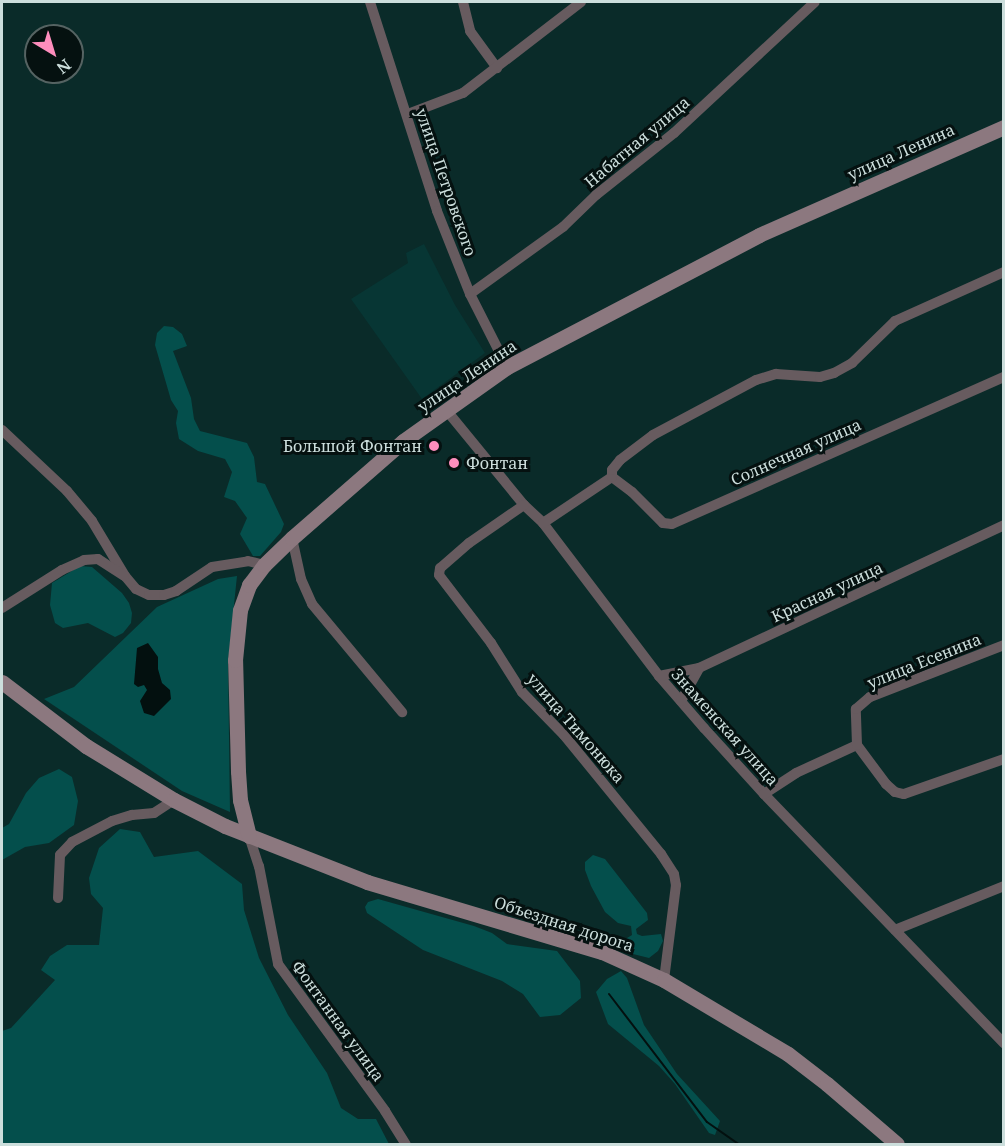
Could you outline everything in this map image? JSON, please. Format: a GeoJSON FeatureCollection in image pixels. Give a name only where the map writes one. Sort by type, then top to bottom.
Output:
{"type":"FeatureCollection","features":[{"type":"Feature","properties":{"kind":"street","name":"улица Петровского"},"geometry":{"type":"LineString","coordinates":[[370,2],[408,114],[437,211],[470,294],[507,367]]}},
{"type":"Feature","properties":{"kind":"street"},"geometry":{"type":"LineString","coordinates":[[463,2],[470,31],[497,68]]}},
{"type":"Feature","properties":{"kind":"street"},"geometry":{"type":"LineString","coordinates":[[408,114],[463,93],[581,2]]}},
{"type":"Feature","properties":{"kind":"street","name":"Набатная улица"},"geometry":{"type":"LineString","coordinates":[[470,294],[563,227],[596,195],[674,133],[815,2]]}},
{"type":"Feature","properties":{"kind":"street","name":"улица Ленина"},"geometry":{"type":"LineString","coordinates":[[249,836],[240,800],[236,660],[240,610],[249,585],[264,565],[292,538],[403,441],[507,367],[759,235],[1004,127]]}},
{"type":"Feature","properties":{"kind":"street"},"geometry":{"type":"LineString","coordinates":[[543,523],[612,477],[612,470],[620,460],[653,435],[756,380],[776,374],[820,377],[834,373],[857,358],[895,321],[1004,272]]}},
{"type":"Feature","properties":{"kind":"street","name":"Солнечная улица"},"geometry":{"type":"LineString","coordinates":[[612,477],[632,492],[663,523],[672,524],[1004,376]]}},
{"type":"Feature","properties":{"kind":"street","name":"Знаменская улица"},"geometry":{"type":"LineString","coordinates":[[447,411],[524,505],[543,523],[659,676],[681,701],[764,794],[1004,1043]]}},
{"type":"Feature","properties":{"kind":"street"},"geometry":{"type":"LineString","coordinates":[[2,430],[67,491],[92,520],[125,576],[136,590],[157,596],[176,591],[220,565],[248,561],[264,565]]}},
{"type":"Feature","properties":{"kind":"street","name":"улица Тимонюка"},"geometry":{"type":"LineString","coordinates":[[524,505],[469,543],[440,568],[440,575],[491,643],[522,692],[564,735],[661,854],[674,874],[676,885],[664,980]]}},
{"type":"Feature","properties":{"kind":"street","name":"Красная улица"},"geometry":{"type":"LineString","coordinates":[[659,676],[699,668],[1004,525]]}},
{"type":"Feature","properties":{"kind":"street"},"geometry":{"type":"LineString","coordinates":[[292,538],[301,579],[312,603],[402,712]]}},
{"type":"Feature","properties":{"kind":"street"},"geometry":{"type":"LineString","coordinates":[[2,608],[62,570],[84,560],[98,560],[113,554]]}},
{"type":"Feature","properties":{"kind":"street"},"geometry":{"type":"LineString","coordinates":[[98,560],[125,576]]}},
{"type":"Feature","properties":{"kind":"street","name":"улица Есенина"},"geometry":{"type":"LineString","coordinates":[[857,745],[856,709],[862,702],[880,692],[1004,645]]}},
{"type":"Feature","properties":{"kind":"street"},"geometry":{"type":"LineString","coordinates":[[681,701],[699,668]]}},
{"type":"Feature","properties":{"kind":"street","name":"Объездная дорога"},"geometry":{"type":"LineString","coordinates":[[2,682],[86,746],[174,800],[249,836],[367,882],[602,952],[664,980],[788,1054],[897,1144]]}},
{"type":"Feature","properties":{"kind":"street"},"geometry":{"type":"LineString","coordinates":[[764,794],[796,773],[857,745],[886,784],[895,792],[904,794],[1004,759]]}},
{"type":"Feature","properties":{"kind":"street"},"geometry":{"type":"LineString","coordinates":[[57,898],[60,855],[72,842],[112,821],[132,815],[154,813],[174,800]]}},
{"type":"Feature","properties":{"kind":"street","name":"Фонтанная улица"},"geometry":{"type":"LineString","coordinates":[[249,836],[259,866],[278,964],[386,1111],[406,1144]]}},
{"type":"Feature","properties":{"kind":"street"},"geometry":{"type":"LineString","coordinates":[[895,930],[1004,886]]}},
{"type":"Feature","properties":{"kind":"shaded area"},"geometry":{"type":"Polygon","coordinates":[[[424,244],[455,305],[485,353],[422,399],[351,299],[408,263],[406,253],[424,244]]]}},
{"type":"Feature","properties":{"kind":"shaded area"},"geometry":{"type":"Polygon","coordinates":[[[164,326],[173,327],[182,334],[187,346],[173,351],[191,398],[194,419],[200,431],[247,443],[254,457],[257,482],[265,484],[284,524],[281,532],[260,556],[253,556],[240,534],[247,518],[235,501],[224,497],[232,472],[225,459],[198,451],[179,439],[176,423],[178,411],[171,400],[155,345],[157,333],[164,326]]]}},
{"type":"Feature","properties":{"kind":"shaded area"},"geometry":{"type":"Polygon","coordinates":[[[80,566],[92,567],[122,593],[129,603],[132,613],[131,623],[123,633],[115,637],[88,623],[63,628],[55,623],[50,605],[52,583],[80,566]]]}},
{"type":"Feature","properties":{"kind":"shaded area"},"geometry":{"type":"Polygon","coordinates":[[[237,576],[228,662],[230,812],[182,791],[44,699],[74,687],[157,607],[218,579],[237,576]]]}},
{"type":"Feature","properties":{"kind":"shaded area"},"geometry":{"type":"Polygon","coordinates":[[[148,643],[158,657],[158,669],[162,683],[170,690],[171,699],[154,716],[144,713],[140,701],[147,690],[144,685],[138,687],[134,684],[137,648],[148,643]]]}},
{"type":"Feature","properties":{"kind":"shaded area"},"geometry":{"type":"Polygon","coordinates":[[[59,769],[72,777],[78,801],[74,825],[49,843],[25,847],[2,860],[2,828],[9,824],[26,793],[39,778],[59,769]]]}},
{"type":"Feature","properties":{"kind":"shaded area"},"geometry":{"type":"Polygon","coordinates":[[[120,829],[140,832],[154,857],[198,851],[242,884],[244,910],[259,958],[288,1015],[327,1073],[341,1108],[358,1119],[376,1119],[389,1144],[2,1144],[2,1031],[11,1028],[55,980],[41,970],[50,956],[67,945],[99,945],[103,908],[91,894],[89,878],[99,848],[120,829]]]}},
{"type":"Feature","properties":{"kind":"shaded area"},"geometry":{"type":"Polygon","coordinates":[[[593,855],[605,859],[647,913],[648,920],[636,929],[637,934],[642,936],[661,934],[663,941],[658,951],[649,958],[621,951],[617,944],[632,935],[631,926],[618,923],[605,912],[591,886],[585,870],[585,862],[593,855]]]}},
{"type":"Feature","properties":{"kind":"shaded area"},"geometry":{"type":"Polygon","coordinates":[[[378,899],[474,926],[492,933],[507,944],[557,951],[580,981],[581,998],[560,1015],[540,1017],[523,994],[502,981],[423,950],[367,913],[365,907],[368,902],[378,899]]]}},
{"type":"Feature","properties":{"kind":"shaded area"},"geometry":{"type":"Polygon","coordinates":[[[621,971],[627,978],[644,1025],[677,1074],[720,1121],[715,1135],[709,1133],[675,1084],[659,1066],[608,1024],[596,992],[607,979],[621,971]]]}},
{"type":"Feature","properties":{"kind":"waterway"},"geometry":{"type":"LineString","coordinates":[[609,994],[707,1122],[739,1144]]}},
{"type":"Feature","properties":{"kind":"place","name":"Большой Фонтан"},"geometry":{"type":"Point","coordinates":[434,446]}},
{"type":"Feature","properties":{"kind":"place","name":"Фонтан"},"geometry":{"type":"Point","coordinates":[454,463]}}]}
